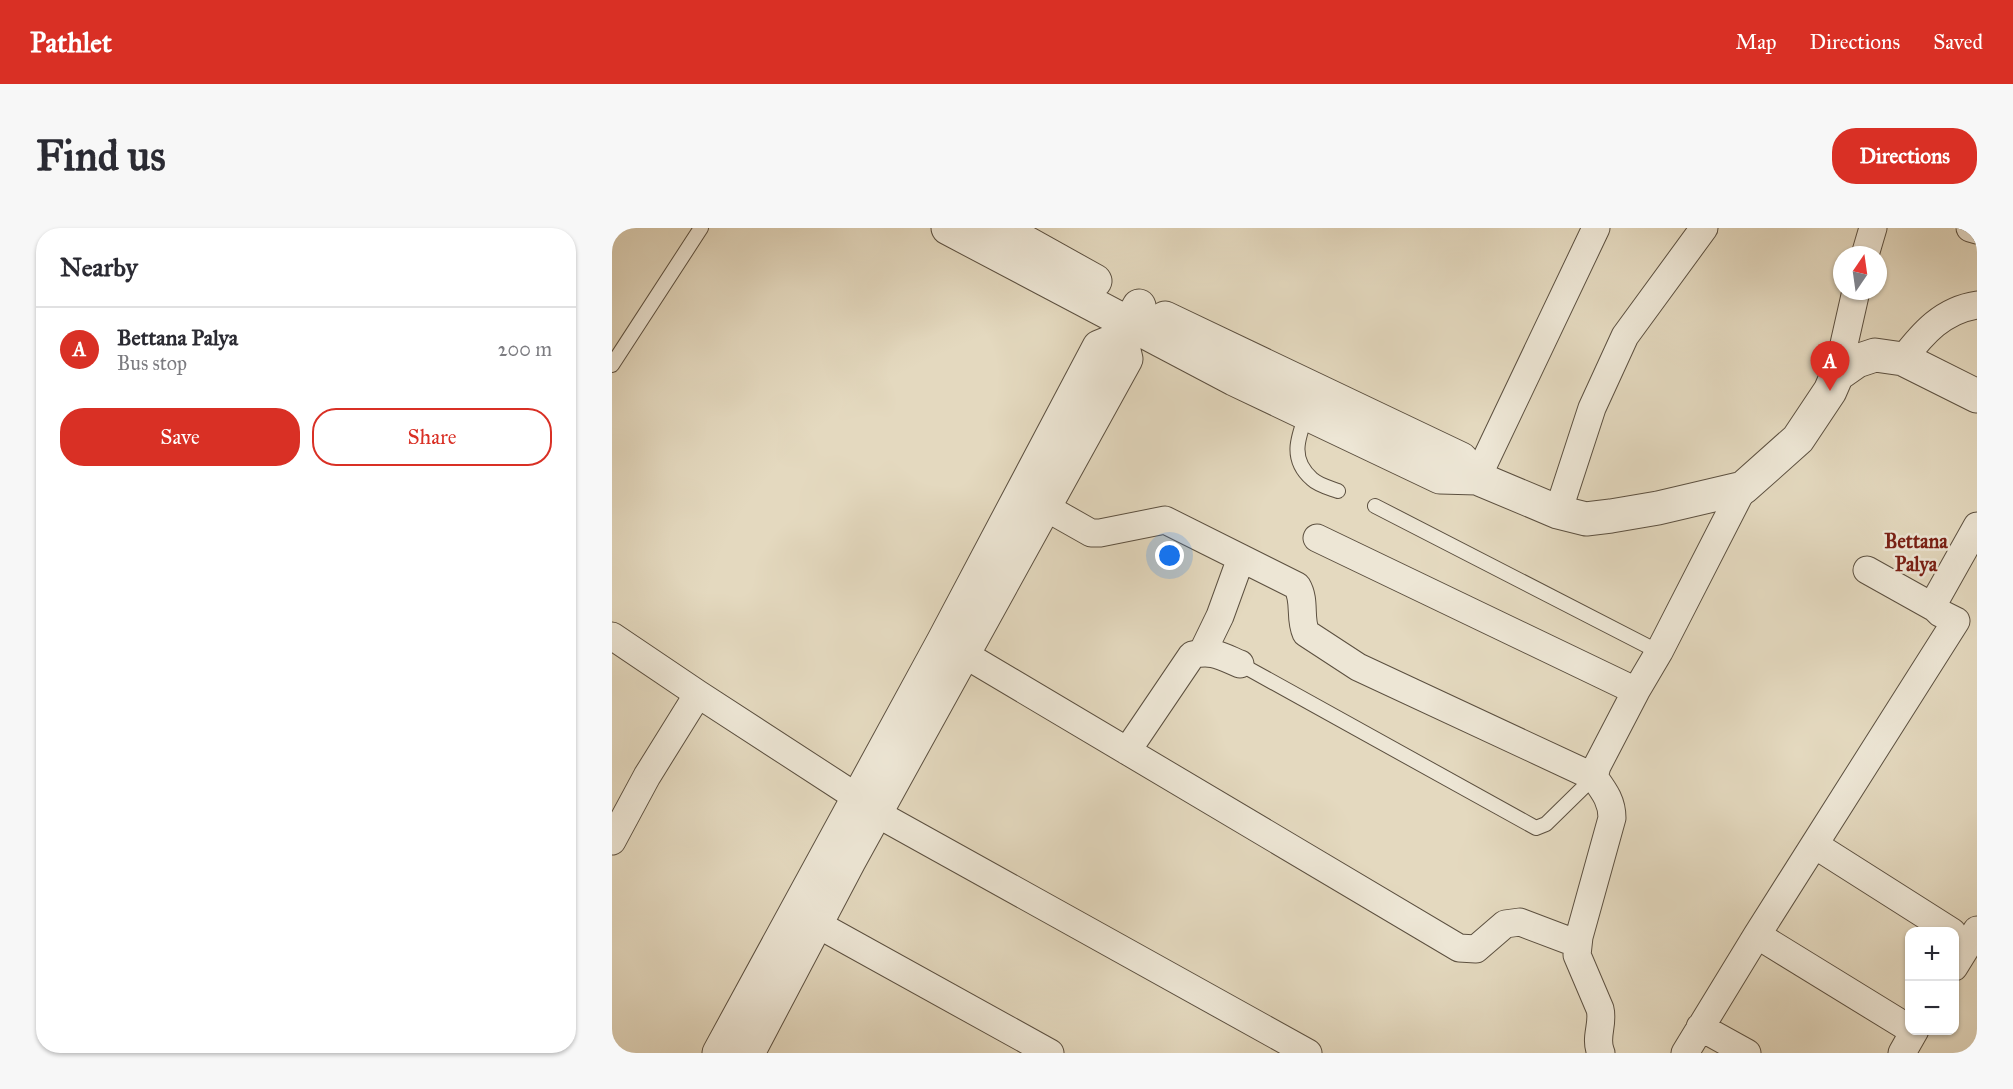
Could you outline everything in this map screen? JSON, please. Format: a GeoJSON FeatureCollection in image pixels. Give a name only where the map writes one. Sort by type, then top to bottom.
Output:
{"type":"FeatureCollection","features":[{"type":"Feature","properties":{"kind":"street"},"geometry":{"type":"LineString","coordinates":[[948,228],[1234,379],[1440,477],[1477,478],[1558,512],[1586,519],[1658,508],[1743,488]]}},
{"type":"Feature","properties":{"kind":"street"},"geometry":{"type":"LineString","coordinates":[[1000,228],[1130,323],[1461,459],[1477,478]]}},
{"type":"Feature","properties":{"kind":"street"},"geometry":{"type":"LineString","coordinates":[[1477,478],[1596,228]]}},
{"type":"Feature","properties":{"kind":"street"},"geometry":{"type":"LineString","coordinates":[[1558,512],[1592,408],[1625,336],[1704,228]]}},
{"type":"Feature","properties":{"kind":"street"},"geometry":{"type":"LineString","coordinates":[[1970,228],[1977,230]]}},
{"type":"Feature","properties":{"kind":"street"},"geometry":{"type":"LineString","coordinates":[[1594,777],[1597,766],[1659,652],[1743,488],[1798,439],[1830,391],[1837,375],[1854,300]]}},
{"type":"Feature","properties":{"kind":"street"},"geometry":{"type":"LineString","coordinates":[[1903,359],[1919,338],[1952,311],[1977,305]]}},
{"type":"Feature","properties":{"kind":"street"},"geometry":{"type":"LineString","coordinates":[[954,648],[1045,507],[1126,359],[1130,323]]}},
{"type":"Feature","properties":{"kind":"street"},"geometry":{"type":"LineString","coordinates":[[719,1053],[867,805],[954,648],[1100,347],[1130,323]]}},
{"type":"Feature","properties":{"kind":"street"},"geometry":{"type":"LineString","coordinates":[[1837,375],[1857,361],[1875,355],[1903,359],[1977,396]]}},
{"type":"Feature","properties":{"kind":"street"},"geometry":{"type":"LineString","coordinates":[[1045,507],[1091,533],[1165,520],[1297,586],[1303,600],[1303,626],[1306,633],[1358,667],[1594,777],[1612,807],[1612,818],[1577,955],[1601,1015],[1598,1043],[1601,1053]]}},
{"type":"Feature","properties":{"kind":"street"},"geometry":{"type":"LineString","coordinates":[[1956,620],[1935,602],[1977,526]]}},
{"type":"Feature","properties":{"kind":"street"},"geometry":{"type":"LineString","coordinates":[[1317,538],[1636,691]]}},
{"type":"Feature","properties":{"kind":"street"},"geometry":{"type":"LineString","coordinates":[[1203,651],[1220,616],[1241,558]]}},
{"type":"Feature","properties":{"kind":"street"},"geometry":{"type":"LineString","coordinates":[[1867,570],[1956,620]]}},
{"type":"Feature","properties":{"kind":"street"},"geometry":{"type":"LineString","coordinates":[[1685,1053],[1956,620]]}},
{"type":"Feature","properties":{"kind":"street"},"geometry":{"type":"LineString","coordinates":[[612,636],[867,805],[1308,1053]]}},
{"type":"Feature","properties":{"kind":"street"},"geometry":{"type":"LineString","coordinates":[[954,648],[1459,948],[1476,949],[1511,921],[1520,922],[1578,944]]}},
{"type":"Feature","properties":{"kind":"street"},"geometry":{"type":"LineString","coordinates":[[1127,751],[1192,655],[1203,651],[1212,652],[1240,664]]}},
{"type":"Feature","properties":{"kind":"street"},"geometry":{"type":"LineString","coordinates":[[613,836],[698,694]]}},
{"type":"Feature","properties":{"kind":"street"},"geometry":{"type":"LineString","coordinates":[[748,1053],[817,924],[867,805]]}},
{"type":"Feature","properties":{"kind":"street"},"geometry":{"type":"LineString","coordinates":[[1815,845],[1966,937],[1959,954]]}},
{"type":"Feature","properties":{"kind":"street"},"geometry":{"type":"LineString","coordinates":[[817,924],[1050,1053]]}},
{"type":"Feature","properties":{"kind":"street"},"geometry":{"type":"LineString","coordinates":[[1757,935],[1905,1031]]}},
{"type":"Feature","properties":{"kind":"street"},"geometry":{"type":"LineString","coordinates":[[1700,1027],[1747,1053]]}},
{"type":"Feature","properties":{"kind":"lane"},"geometry":{"type":"LineString","coordinates":[[612,365],[701,228]]}},
{"type":"Feature","properties":{"kind":"lane"},"geometry":{"type":"LineString","coordinates":[[1307,413],[1297,441],[1299,462],[1312,480],[1338,491]]}},
{"type":"Feature","properties":{"kind":"lane"},"geometry":{"type":"LineString","coordinates":[[1375,506],[1659,652]]}},
{"type":"Feature","properties":{"kind":"lane"},"geometry":{"type":"LineString","coordinates":[[1240,664],[1536,828],[1546,824],[1594,777]]}},
{"type":"Feature","properties":{"kind":"place","name":"Bettana Palya"},"geometry":{"type":"Point","coordinates":[1830,391]}},
{"type":"Feature","properties":{"kind":"district","name":"Bettana Palya"},"geometry":{"type":"Point","coordinates":[1916,552]}}]}
